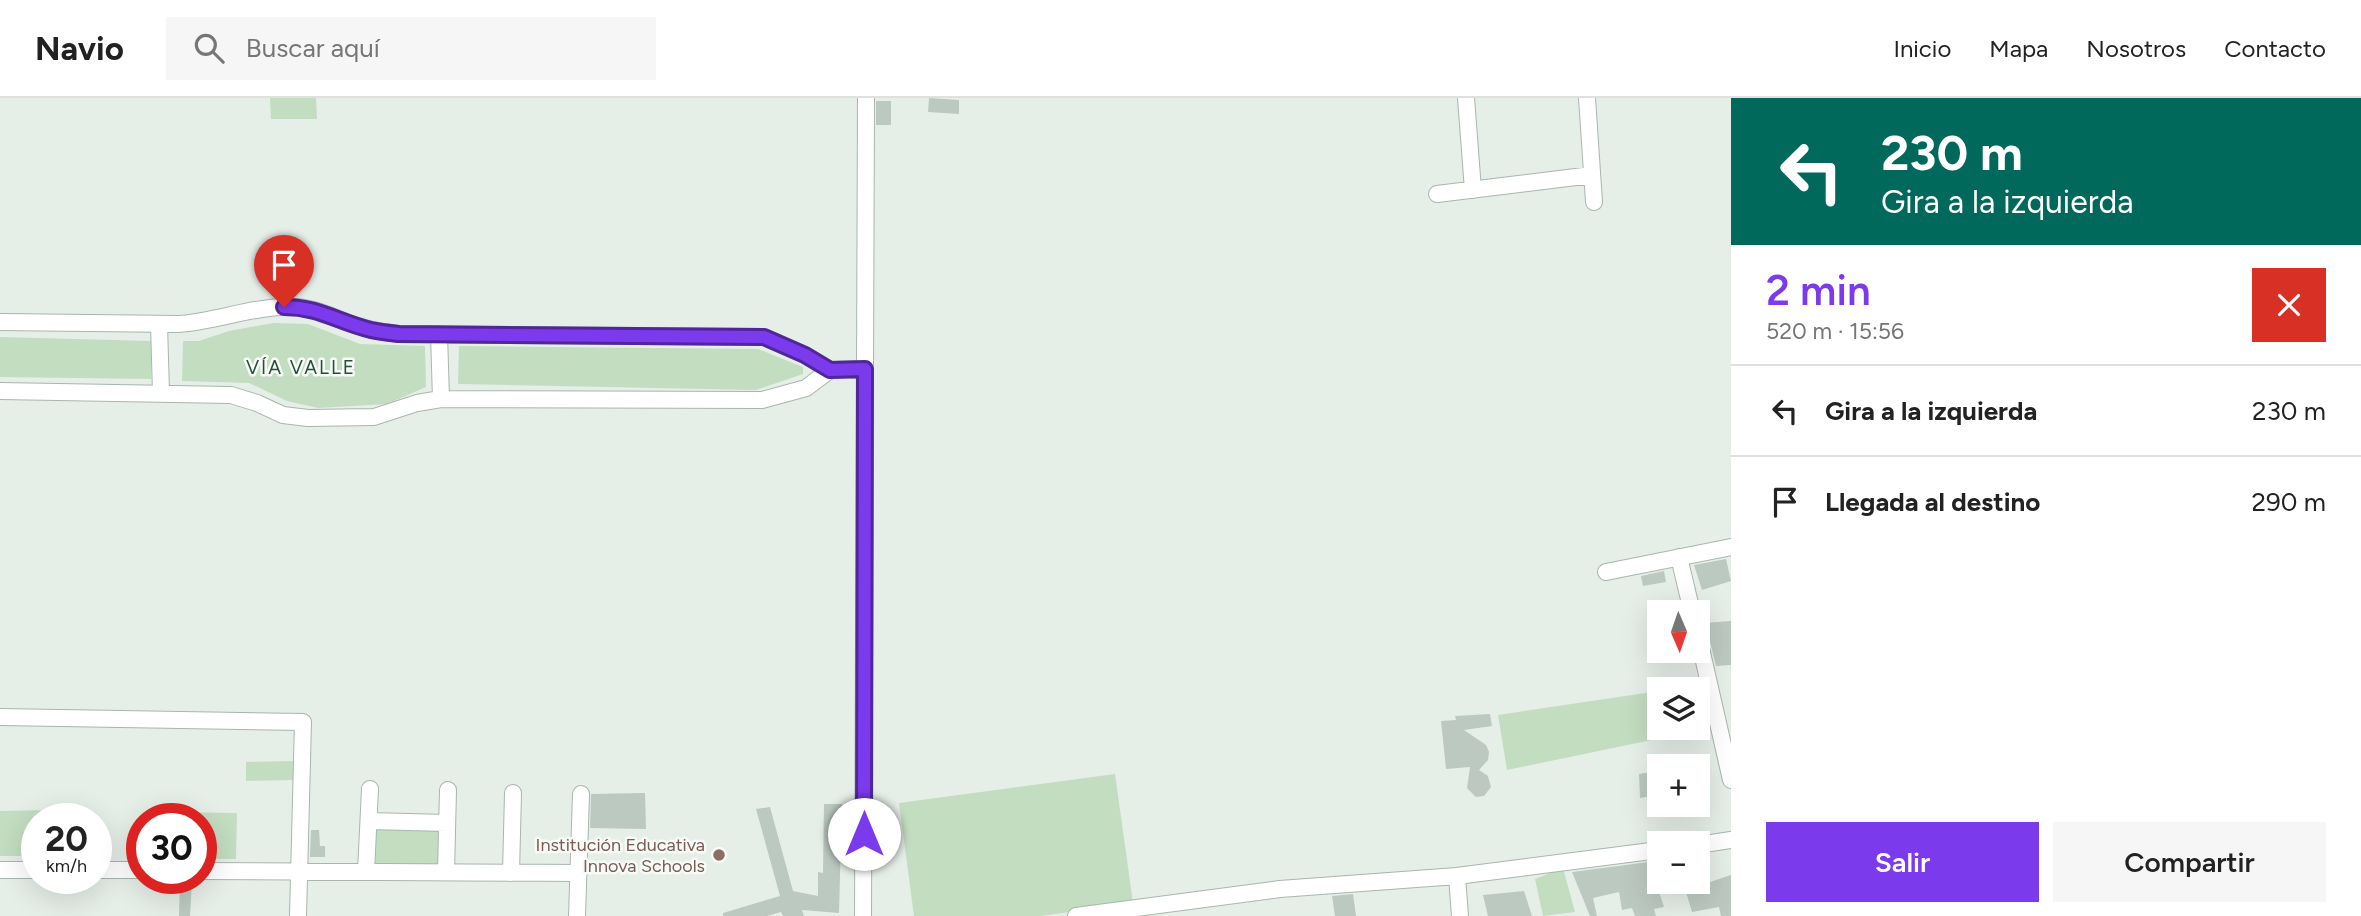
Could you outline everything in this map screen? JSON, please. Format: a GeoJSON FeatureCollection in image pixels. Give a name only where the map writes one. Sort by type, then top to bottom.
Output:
{"type":"FeatureCollection","features":[{"type":"Feature","properties":{"kind":"street"},"geometry":{"type":"LineString","coordinates":[[863,916],[866,98]]}},
{"type":"Feature","properties":{"kind":"street"},"geometry":{"type":"LineString","coordinates":[[1466,98],[1473,190]]}},
{"type":"Feature","properties":{"kind":"street"},"geometry":{"type":"LineString","coordinates":[[1587,98],[1594,202]]}},
{"type":"Feature","properties":{"kind":"street"},"geometry":{"type":"LineString","coordinates":[[1437,194],[1592,175]]}},
{"type":"Feature","properties":{"kind":"street"},"geometry":{"type":"LineString","coordinates":[[0,322],[202,322],[269,307],[298,307],[326,313],[373,331],[399,334],[764,337],[805,355],[830,370],[865,369]]}},
{"type":"Feature","properties":{"kind":"street"},"geometry":{"type":"LineString","coordinates":[[159,324],[161,393]]}},
{"type":"Feature","properties":{"kind":"street"},"geometry":{"type":"LineString","coordinates":[[439,334],[442,399]]}},
{"type":"Feature","properties":{"kind":"street"},"geometry":{"type":"LineString","coordinates":[[0,391],[231,395],[283,415],[308,418],[374,417],[416,403],[442,399],[762,400],[806,388],[830,370]]}},
{"type":"Feature","properties":{"kind":"street"},"geometry":{"type":"LineString","coordinates":[[1606,572],[1731,547]]}},
{"type":"Feature","properties":{"kind":"street"},"geometry":{"type":"LineString","coordinates":[[1679,557],[1689,600]]}},
{"type":"Feature","properties":{"kind":"street"},"geometry":{"type":"LineString","coordinates":[[1704,663],[1731,780]]}},
{"type":"Feature","properties":{"kind":"street"},"geometry":{"type":"LineString","coordinates":[[0,718],[303,722],[298,916]]}},
{"type":"Feature","properties":{"kind":"street"},"geometry":{"type":"LineString","coordinates":[[366,872],[370,789]]}},
{"type":"Feature","properties":{"kind":"street"},"geometry":{"type":"LineString","coordinates":[[446,872],[448,790]]}},
{"type":"Feature","properties":{"kind":"street"},"geometry":{"type":"LineString","coordinates":[[511,873],[513,793]]}},
{"type":"Feature","properties":{"kind":"street"},"geometry":{"type":"LineString","coordinates":[[578,916],[581,794]]}},
{"type":"Feature","properties":{"kind":"street"},"geometry":{"type":"LineString","coordinates":[[369,821],[447,823]]}},
{"type":"Feature","properties":{"kind":"street"},"geometry":{"type":"LineString","coordinates":[[1710,843],[1731,840]]}},
{"type":"Feature","properties":{"kind":"street"},"geometry":{"type":"LineString","coordinates":[[1076,916],[1177,909],[1280,889],[1458,876],[1647,852]]}},
{"type":"Feature","properties":{"kind":"street"},"geometry":{"type":"LineString","coordinates":[[0,870],[21,870]]}},
{"type":"Feature","properties":{"kind":"street"},"geometry":{"type":"LineString","coordinates":[[217,871],[579,873]]}},
{"type":"Feature","properties":{"kind":"street"},"geometry":{"type":"LineString","coordinates":[[1458,876],[1460,916]]}},
{"type":"Feature","properties":{"kind":"green space"},"geometry":{"type":"Polygon","coordinates":[[[270,98],[316,98],[317,119],[271,119],[270,98]]]}},
{"type":"Feature","properties":{"kind":"green space"},"geometry":{"type":"Polygon","coordinates":[[[273,323],[308,324],[360,344],[425,346],[426,387],[387,404],[318,408],[287,401],[249,383],[182,381],[183,341],[199,341],[229,331],[273,323]]]}},
{"type":"Feature","properties":{"kind":"green space"},"geometry":{"type":"Polygon","coordinates":[[[0,337],[151,341],[151,379],[0,377],[0,337]]]}},
{"type":"Feature","properties":{"kind":"green space"},"geometry":{"type":"Polygon","coordinates":[[[459,346],[758,349],[803,367],[803,374],[756,390],[458,384],[459,346]]]}},
{"type":"Feature","properties":{"kind":"green space"},"geometry":{"type":"Polygon","coordinates":[[[1647,693],[1647,740],[1652,740],[1507,770],[1498,715],[1647,693]]]}},
{"type":"Feature","properties":{"kind":"green space"},"geometry":{"type":"Polygon","coordinates":[[[297,761],[297,780],[246,781],[246,762],[297,761]]]}},
{"type":"Feature","properties":{"kind":"green space"},"geometry":{"type":"Polygon","coordinates":[[[1115,774],[1133,903],[1041,916],[914,916],[899,803],[1115,774]]]}},
{"type":"Feature","properties":{"kind":"green space"},"geometry":{"type":"Polygon","coordinates":[[[0,811],[21,811],[21,856],[0,856],[0,811]]]}},
{"type":"Feature","properties":{"kind":"green space"},"geometry":{"type":"Polygon","coordinates":[[[217,813],[237,813],[236,859],[217,859],[217,813]]]}},
{"type":"Feature","properties":{"kind":"green space"},"geometry":{"type":"Polygon","coordinates":[[[372,827],[444,827],[443,867],[370,866],[372,827]]]}},
{"type":"Feature","properties":{"kind":"green space"},"geometry":{"type":"Polygon","coordinates":[[[1563,868],[1575,912],[1543,916],[1535,879],[1563,868]]]}},
{"type":"Feature","properties":{"kind":"building"},"geometry":{"type":"Polygon","coordinates":[[[929,98],[959,100],[959,114],[928,112],[929,98]]]}},
{"type":"Feature","properties":{"kind":"building"},"geometry":{"type":"Polygon","coordinates":[[[876,101],[891,101],[891,125],[876,125],[876,101]]]}},
{"type":"Feature","properties":{"kind":"building"},"geometry":{"type":"Polygon","coordinates":[[[1726,559],[1731,581],[1702,590],[1694,565],[1726,559]]]}},
{"type":"Feature","properties":{"kind":"building"},"geometry":{"type":"Polygon","coordinates":[[[1664,571],[1666,582],[1643,586],[1641,576],[1664,571]]]}},
{"type":"Feature","properties":{"kind":"building"},"geometry":{"type":"Polygon","coordinates":[[[1731,621],[1731,665],[1716,666],[1710,641],[1710,623],[1731,621]]]}},
{"type":"Feature","properties":{"kind":"building"},"geometry":{"type":"Polygon","coordinates":[[[1490,714],[1492,726],[1464,730],[1486,745],[1489,752],[1488,760],[1479,770],[1488,776],[1491,787],[1484,796],[1476,797],[1467,788],[1470,767],[1446,769],[1441,721],[1456,720],[1455,716],[1490,714]]]}},
{"type":"Feature","properties":{"kind":"building"},"geometry":{"type":"Polygon","coordinates":[[[1647,773],[1647,797],[1640,798],[1639,774],[1647,773]]]}},
{"type":"Feature","properties":{"kind":"building"},"geometry":{"type":"Polygon","coordinates":[[[645,793],[646,829],[590,828],[591,794],[645,793]]]}},
{"type":"Feature","properties":{"kind":"building"},"geometry":{"type":"Polygon","coordinates":[[[824,804],[842,804],[839,913],[802,910],[804,916],[783,916],[781,912],[767,916],[723,916],[723,913],[780,896],[756,809],[770,807],[793,891],[818,896],[818,872],[823,873],[824,804]]]}},
{"type":"Feature","properties":{"kind":"building"},"geometry":{"type":"Polygon","coordinates":[[[311,830],[319,830],[320,846],[325,846],[325,857],[310,857],[311,830]]]}},
{"type":"Feature","properties":{"kind":"building"},"geometry":{"type":"Polygon","coordinates":[[[1647,862],[1647,894],[1660,894],[1664,907],[1654,909],[1656,916],[1635,916],[1632,908],[1622,910],[1619,892],[1593,898],[1597,916],[1590,916],[1572,872],[1647,862]]]}},
{"type":"Feature","properties":{"kind":"building"},"geometry":{"type":"Polygon","coordinates":[[[1731,875],[1731,916],[1721,916],[1719,907],[1692,912],[1687,894],[1710,894],[1710,882],[1731,875]]]}},
{"type":"Feature","properties":{"kind":"building"},"geometry":{"type":"Polygon","coordinates":[[[1524,891],[1532,916],[1488,916],[1483,895],[1524,891]]]}},
{"type":"Feature","properties":{"kind":"building"},"geometry":{"type":"Polygon","coordinates":[[[180,894],[191,894],[190,916],[179,916],[180,894]]]}},
{"type":"Feature","properties":{"kind":"building"},"geometry":{"type":"Polygon","coordinates":[[[1353,894],[1356,916],[1335,916],[1332,896],[1353,894]]]}},
{"type":"Feature","properties":{"kind":"place","name":"Institución Educativa Innova Schools"},"geometry":{"type":"Point","coordinates":[719,855]}},
{"type":"Feature","properties":{"kind":"district","name":"VÍA VALLE"},"geometry":{"type":"Point","coordinates":[301,367]}},
{"type":"Feature","properties":{"kind":"route"},"geometry":{"type":"LineString","coordinates":[[284,307],[326,313],[373,331],[399,334],[764,337],[805,355],[830,370],[865,369],[864,834]]}}]}
